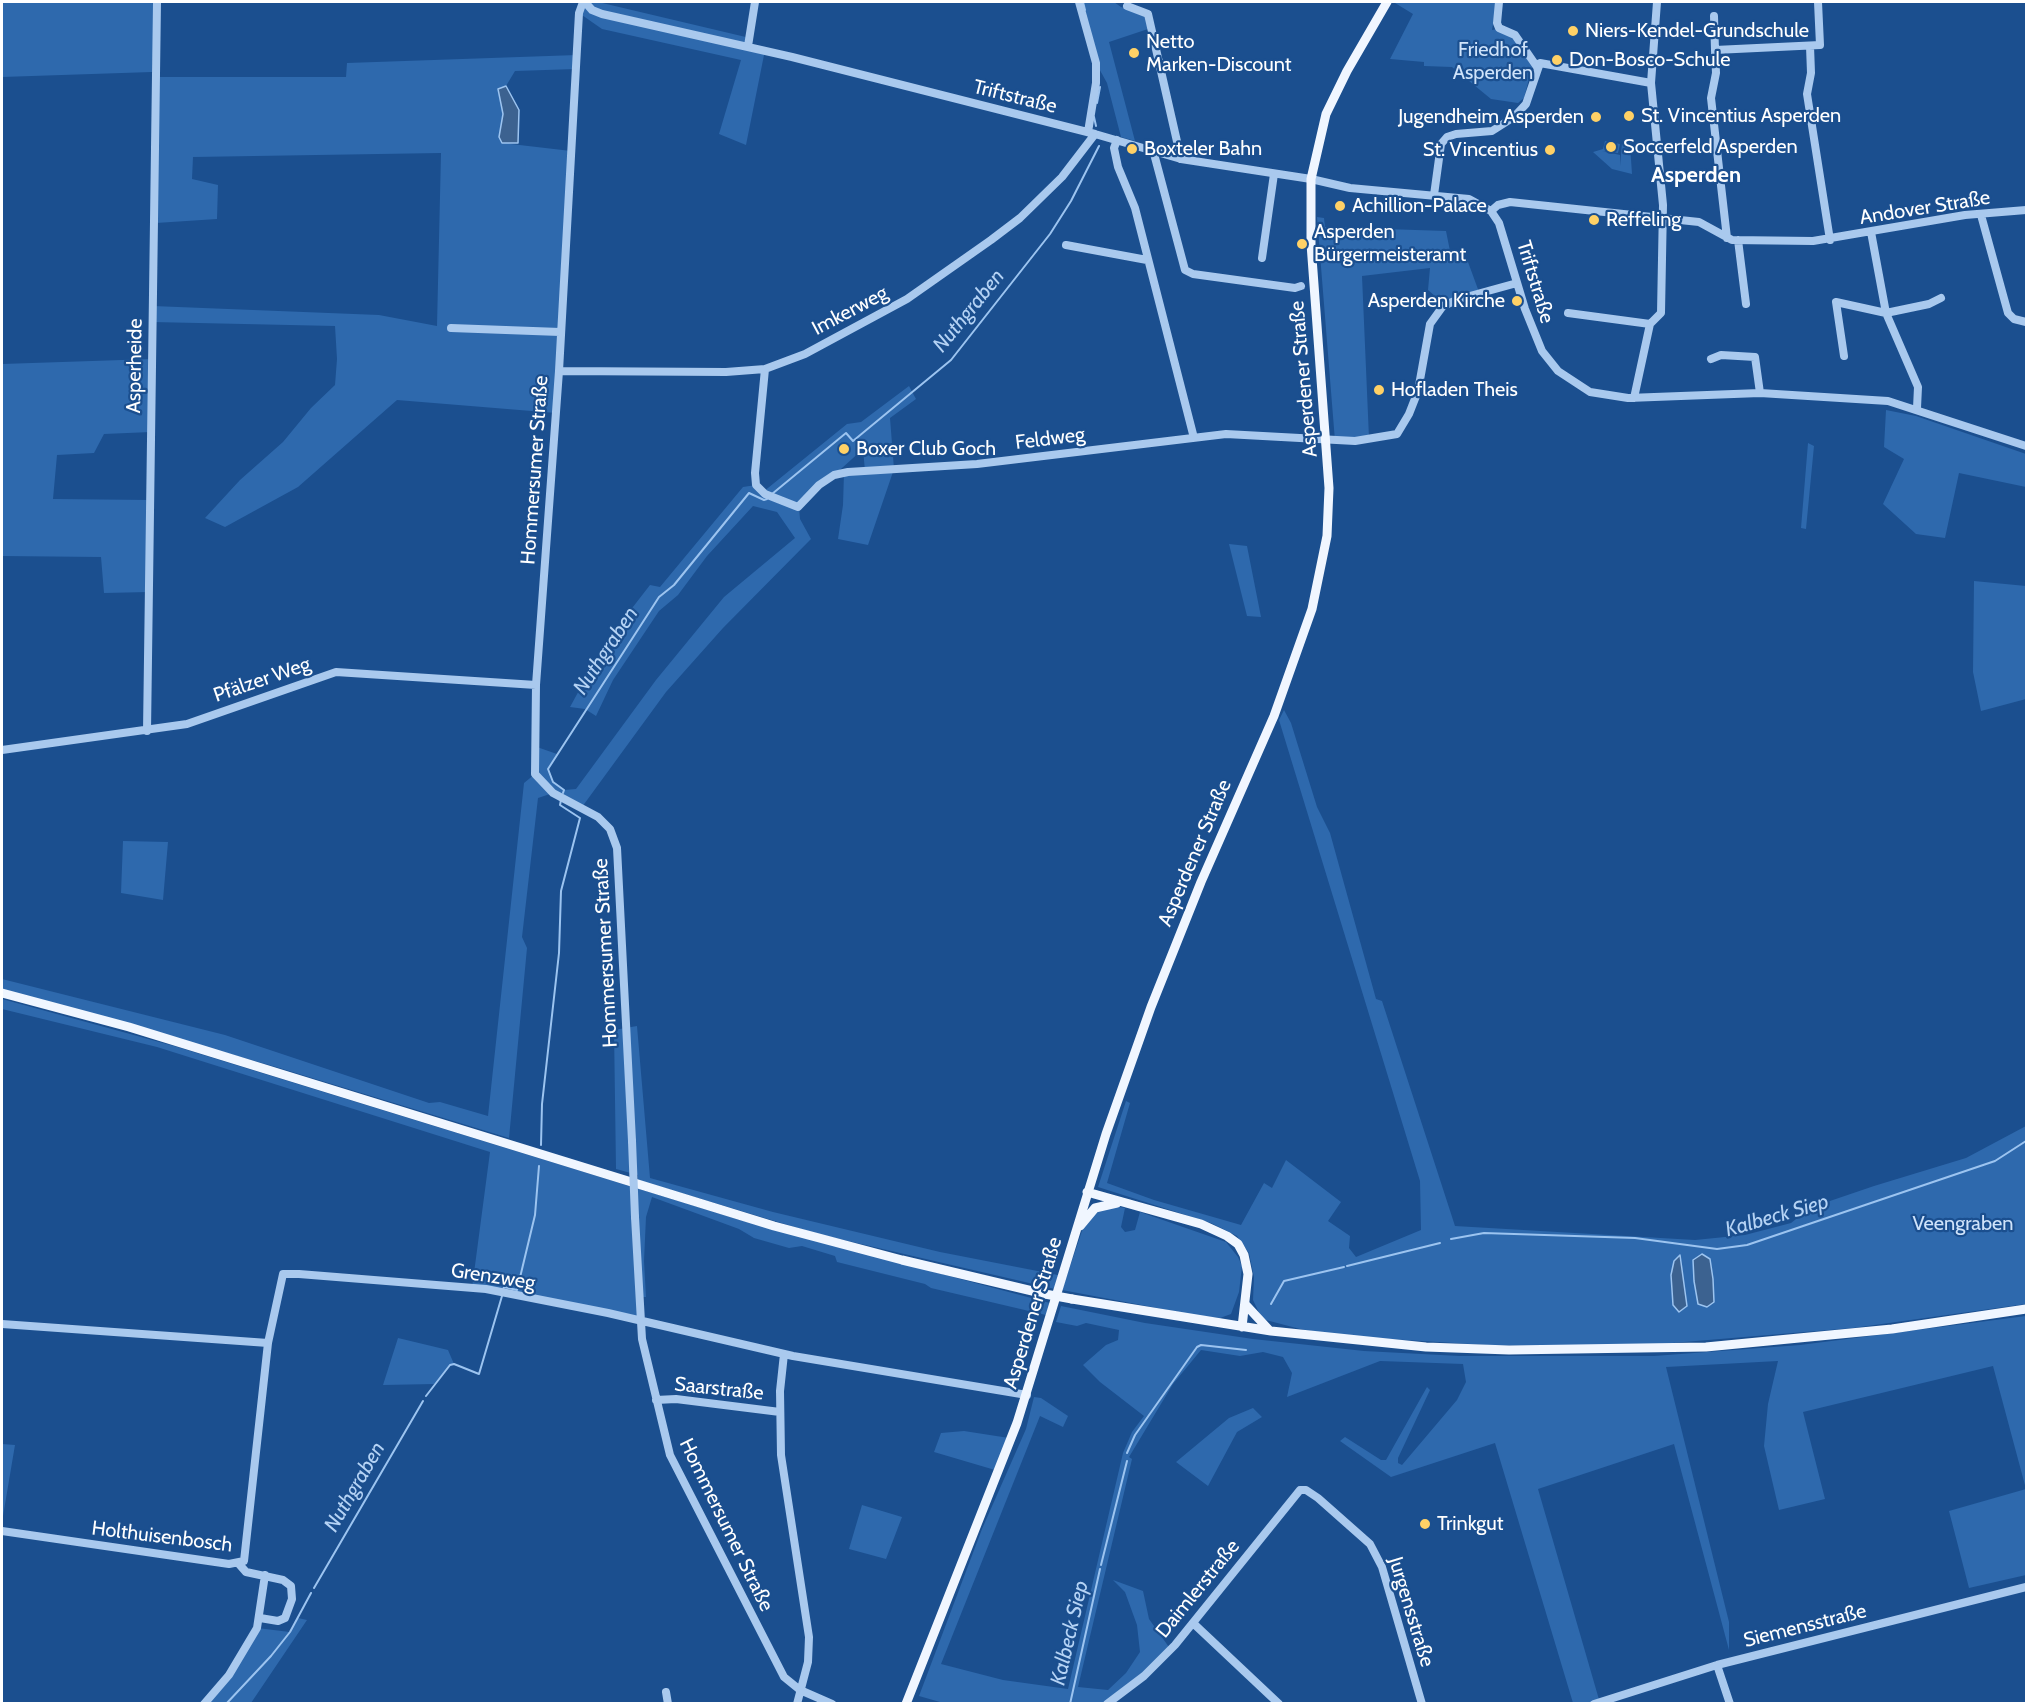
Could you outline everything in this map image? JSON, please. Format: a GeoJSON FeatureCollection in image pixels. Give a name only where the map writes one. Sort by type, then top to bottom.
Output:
{"type":"FeatureCollection","features":[{"type":"Feature","properties":{"kind":"main road","name":"Asperdener Straße"},"geometry":{"type":"LineString","coordinates":[[906,1704],[1027,1395],[1087,1192],[1118,1097],[1167,964],[1274,716],[1303,639],[1318,586],[1326,536],[1329,488],[1311,244],[1311,179],[1320,133],[1333,100],[1387,2]]}},
{"type":"Feature","properties":{"kind":"main road"},"geometry":{"type":"LineString","coordinates":[[2,993],[151,1033],[774,1226],[893,1258],[1045,1294],[1242,1327],[1426,1347],[1509,1350],[1641,1350],[1812,1338],[2026,1310]]}},
{"type":"Feature","properties":{"kind":"main road"},"geometry":{"type":"LineString","coordinates":[[1087,1192],[1201,1224],[1227,1236],[1238,1244],[1246,1263],[1242,1327]]}},
{"type":"Feature","properties":{"kind":"main road"},"geometry":{"type":"LineString","coordinates":[[1075,1236],[1095,1208],[1125,1203]]}},
{"type":"Feature","properties":{"kind":"main road"},"geometry":{"type":"LineString","coordinates":[[1245,1304],[1271,1331]]}},
{"type":"Feature","properties":{"kind":"street","name":"Asperheide"},"geometry":{"type":"LineString","coordinates":[[147,731],[157,2]]}},
{"type":"Feature","properties":{"kind":"street","name":"Triftstraße"},"geometry":{"type":"LineString","coordinates":[[584,2],[592,10],[602,14],[748,46],[1092,133],[1182,159],[1311,179],[1350,188],[1469,199],[1491,211],[1502,230],[1537,342],[1558,371],[1590,392],[1634,398],[1760,393],[1869,398],[1917,408],[2026,446]]}},
{"type":"Feature","properties":{"kind":"street","name":"Hommersumer Straße"},"geometry":{"type":"LineString","coordinates":[[584,2],[579,24],[559,371],[536,685],[535,774],[553,793],[598,817],[610,829],[617,848],[640,1322],[670,1455],[784,1677],[800,1690],[832,1704]]}},
{"type":"Feature","properties":{"kind":"street"},"geometry":{"type":"LineString","coordinates":[[748,46],[755,2]]}},
{"type":"Feature","properties":{"kind":"street"},"geometry":{"type":"LineString","coordinates":[[1079,2],[1096,63],[1092,133]]}},
{"type":"Feature","properties":{"kind":"street"},"geometry":{"type":"LineString","coordinates":[[1499,2],[1497,23],[1499,27],[1515,35],[1537,68]]}},
{"type":"Feature","properties":{"kind":"street"},"geometry":{"type":"LineString","coordinates":[[1634,398],[1650,324],[1661,313],[1662,175],[1651,83],[1657,2]]}},
{"type":"Feature","properties":{"kind":"street"},"geometry":{"type":"LineString","coordinates":[[1715,50],[1820,45],[1818,2]]}},
{"type":"Feature","properties":{"kind":"street"},"geometry":{"type":"LineString","coordinates":[[1127,6],[1148,14],[1182,159]]}},
{"type":"Feature","properties":{"kind":"street"},"geometry":{"type":"LineString","coordinates":[[1714,16],[1716,73],[1711,98],[1726,238]]}},
{"type":"Feature","properties":{"kind":"street"},"geometry":{"type":"LineString","coordinates":[[1810,46],[1811,73],[1807,93],[1830,240]]}},
{"type":"Feature","properties":{"kind":"street"},"geometry":{"type":"LineString","coordinates":[[1434,195],[1441,144],[1447,137],[1456,134],[1492,131],[1514,117],[1524,108],[1540,63],[1651,83]]}},
{"type":"Feature","properties":{"kind":"street","name":"Imkerweg"},"geometry":{"type":"LineString","coordinates":[[559,371],[726,372],[765,369],[805,354],[907,299],[1020,218],[1062,177],[1092,133]]}},
{"type":"Feature","properties":{"kind":"street"},"geometry":{"type":"LineString","coordinates":[[1116,140],[1114,148],[1118,167],[1135,208],[1194,438]]}},
{"type":"Feature","properties":{"kind":"street"},"geometry":{"type":"LineString","coordinates":[[1153,150],[1185,270],[1193,274],[1295,288],[1301,286]]}},
{"type":"Feature","properties":{"kind":"street"},"geometry":{"type":"LineString","coordinates":[[1262,258],[1274,174]]}},
{"type":"Feature","properties":{"kind":"street","name":"Andover Straße"},"geometry":{"type":"LineString","coordinates":[[1491,211],[1510,202],[1700,222],[1726,238],[1738,240],[1830,240],[1981,215],[2026,210]]}},
{"type":"Feature","properties":{"kind":"street"},"geometry":{"type":"LineString","coordinates":[[1981,215],[2008,312],[2013,319],[2026,322]]}},
{"type":"Feature","properties":{"kind":"street"},"geometry":{"type":"LineString","coordinates":[[1871,232],[1886,313],[1918,387],[1917,408]]}},
{"type":"Feature","properties":{"kind":"street"},"geometry":{"type":"LineString","coordinates":[[1738,240],[1746,304]]}},
{"type":"Feature","properties":{"kind":"street"},"geometry":{"type":"LineString","coordinates":[[1066,245],[1147,261]]}},
{"type":"Feature","properties":{"kind":"street","name":"Feldweg"},"geometry":{"type":"LineString","coordinates":[[765,369],[755,473],[756,485],[765,494],[798,507],[819,485],[834,475],[848,472],[977,464],[1194,438],[1251,434],[1355,441],[1397,434],[1409,414],[1418,391],[1430,324],[1443,306],[1469,296],[1517,283]]}},
{"type":"Feature","properties":{"kind":"street"},"geometry":{"type":"LineString","coordinates":[[1844,356],[1836,302],[1886,313],[1929,304],[1941,298]]}},
{"type":"Feature","properties":{"kind":"street"},"geometry":{"type":"LineString","coordinates":[[1568,313],[1650,324]]}},
{"type":"Feature","properties":{"kind":"street"},"geometry":{"type":"LineString","coordinates":[[451,328],[560,332]]}},
{"type":"Feature","properties":{"kind":"street"},"geometry":{"type":"LineString","coordinates":[[1711,359],[1721,355],[1755,357],[1760,393]]}},
{"type":"Feature","properties":{"kind":"street","name":"Pfälzer Weg"},"geometry":{"type":"LineString","coordinates":[[2,750],[188,724],[336,672],[536,685]]}},
{"type":"Feature","properties":{"kind":"street","name":"Grenzweg"},"geometry":{"type":"LineString","coordinates":[[268,1343],[283,1274],[486,1289],[784,1354],[907,1377],[1027,1395]]}},
{"type":"Feature","properties":{"kind":"street"},"geometry":{"type":"LineString","coordinates":[[2,1324],[268,1343]]}},
{"type":"Feature","properties":{"kind":"street","name":"Holthuisenbosch"},"geometry":{"type":"LineString","coordinates":[[2,1531],[239,1564],[244,1561],[268,1343]]}},
{"type":"Feature","properties":{"kind":"street","name":"Hommersumer Straße"},"geometry":{"type":"LineString","coordinates":[[784,1354],[780,1412],[785,1486],[808,1618],[807,1662],[797,1704]]}},
{"type":"Feature","properties":{"kind":"street","name":"Saarstraße"},"geometry":{"type":"LineString","coordinates":[[656,1400],[676,1399],[780,1412]]}},
{"type":"Feature","properties":{"kind":"street","name":"Daimlerstraße"},"geometry":{"type":"LineString","coordinates":[[1107,1704],[1144,1676],[1175,1646],[1225,1586],[1293,1496],[1299,1490],[1306,1490]]}},
{"type":"Feature","properties":{"kind":"street","name":"Jurgensstraße"},"geometry":{"type":"LineString","coordinates":[[1306,1490],[1371,1544],[1382,1567],[1422,1704]]}},
{"type":"Feature","properties":{"kind":"street"},"geometry":{"type":"LineString","coordinates":[[239,1564],[246,1572],[265,1575],[289,1583],[293,1594],[285,1618],[278,1621],[260,1618]]}},
{"type":"Feature","properties":{"kind":"street"},"geometry":{"type":"LineString","coordinates":[[204,1704],[229,1675],[260,1618],[265,1575]]}},
{"type":"Feature","properties":{"kind":"street","name":"Siemensstraße"},"geometry":{"type":"LineString","coordinates":[[1594,1704],[1718,1665],[2026,1587]]}},
{"type":"Feature","properties":{"kind":"street"},"geometry":{"type":"LineString","coordinates":[[1193,1623],[1279,1704]]}},
{"type":"Feature","properties":{"kind":"street"},"geometry":{"type":"LineString","coordinates":[[1718,1665],[1730,1704]]}},
{"type":"Feature","properties":{"kind":"street"},"geometry":{"type":"LineString","coordinates":[[666,1692],[668,1704]]}},
{"type":"Feature","properties":{"kind":"green space"},"geometry":{"type":"Polygon","coordinates":[[[2,2],[156,2],[152,72],[2,77],[2,2]]]}},
{"type":"Feature","properties":{"kind":"green space"},"geometry":{"type":"Polygon","coordinates":[[[583,2],[598,2],[750,38],[748,46],[765,50],[746,145],[719,134],[741,60],[602,29],[579,13],[583,2]]]}},
{"type":"Feature","properties":{"kind":"green space"},"geometry":{"type":"Polygon","coordinates":[[[1079,2],[1114,2],[1121,7],[1148,14],[1151,28],[1109,42],[1135,141],[1121,137],[1107,83],[1096,63],[1079,2]]]}},
{"type":"Feature","properties":{"kind":"green space","name":"Friedhof Asperden"},"geometry":{"type":"Polygon","coordinates":[[[1396,2],[1497,2],[1492,30],[1497,29],[1513,37],[1532,67],[1524,98],[1518,103],[1491,99],[1452,67],[1424,66],[1424,62],[1390,59],[1413,14],[1396,2]]]}},
{"type":"Feature","properties":{"kind":"green space"},"geometry":{"type":"Polygon","coordinates":[[[577,55],[576,69],[515,71],[506,86],[498,89],[503,114],[499,137],[511,144],[571,151],[556,413],[397,400],[298,487],[225,527],[205,518],[240,480],[283,442],[311,408],[335,385],[337,359],[335,326],[152,322],[153,306],[379,315],[437,326],[441,153],[193,157],[192,179],[218,185],[217,219],[156,223],[159,77],[346,77],[347,63],[577,55]]]}},
{"type":"Feature","properties":{"kind":"green space"},"geometry":{"type":"Polygon","coordinates":[[[1605,141],[1620,144],[1618,153],[1602,151],[1620,155],[1620,166],[1622,143],[1630,144],[1632,174],[1612,169],[1593,152],[1603,149],[1605,141]]]}},
{"type":"Feature","properties":{"kind":"green space"},"geometry":{"type":"Polygon","coordinates":[[[1317,217],[1324,218],[1325,227],[1446,231],[1450,251],[1463,251],[1465,262],[1468,262],[1479,292],[1445,305],[1428,290],[1430,268],[1362,276],[1369,438],[1335,441],[1317,217]]]}},
{"type":"Feature","properties":{"kind":"green space"},"geometry":{"type":"Polygon","coordinates":[[[152,359],[151,432],[104,434],[94,453],[57,455],[53,499],[150,500],[149,592],[104,593],[101,557],[2,556],[2,364],[152,359]]]}},
{"type":"Feature","properties":{"kind":"green space"},"geometry":{"type":"Polygon","coordinates":[[[909,386],[916,399],[890,418],[894,469],[868,545],[838,539],[843,505],[844,473],[865,471],[863,449],[799,507],[800,519],[811,539],[723,628],[666,692],[582,807],[553,793],[538,798],[522,937],[527,948],[509,1138],[276,1067],[2,989],[2,979],[225,1035],[429,1103],[440,1102],[488,1116],[524,783],[535,774],[534,746],[557,754],[548,769],[553,782],[564,790],[576,789],[656,680],[724,597],[795,538],[777,512],[753,506],[707,556],[678,595],[659,611],[613,680],[596,716],[585,709],[570,707],[605,643],[650,585],[660,587],[743,487],[756,485],[763,492],[847,424],[861,422],[909,386]]]}},
{"type":"Feature","properties":{"kind":"green space"},"geometry":{"type":"Polygon","coordinates":[[[1886,410],[1916,416],[2026,454],[2026,487],[1959,473],[1945,538],[1916,534],[1883,504],[1904,459],[1884,447],[1886,410]]]}},
{"type":"Feature","properties":{"kind":"green space"},"geometry":{"type":"Polygon","coordinates":[[[1808,443],[1814,446],[1806,529],[1801,528],[1808,443]]]}},
{"type":"Feature","properties":{"kind":"green space"},"geometry":{"type":"Polygon","coordinates":[[[1229,544],[1247,546],[1261,617],[1247,616],[1229,544]]]}},
{"type":"Feature","properties":{"kind":"green space"},"geometry":{"type":"Polygon","coordinates":[[[1974,581],[2026,586],[2026,699],[1981,711],[1973,672],[1974,581]]]}},
{"type":"Feature","properties":{"kind":"green space","name":"Veengraben"},"geometry":{"type":"Polygon","coordinates":[[[1284,710],[1291,723],[1317,807],[1330,833],[1376,999],[1382,1001],[1455,1226],[1695,1240],[1745,1235],[1791,1223],[1805,1212],[1827,1202],[1966,1158],[2026,1126],[2026,1304],[1853,1328],[1660,1344],[1565,1346],[1487,1345],[1340,1336],[1262,1319],[1253,1300],[1254,1277],[1249,1253],[1237,1236],[1211,1223],[1098,1187],[1126,1101],[1130,1103],[1107,1183],[1154,1200],[1241,1225],[1264,1183],[1272,1188],[1286,1160],[1341,1202],[1328,1221],[1350,1236],[1349,1248],[1356,1257],[1421,1230],[1420,1181],[1279,720],[1284,710]]]}},
{"type":"Feature","properties":{"kind":"green space"},"geometry":{"type":"Polygon","coordinates":[[[123,841],[168,842],[163,900],[121,893],[123,841]]]}},
{"type":"Feature","properties":{"kind":"green space"},"geometry":{"type":"Polygon","coordinates":[[[2,999],[174,1046],[740,1220],[1050,1303],[1046,1315],[931,1288],[925,1284],[837,1262],[835,1256],[802,1246],[789,1248],[754,1238],[739,1229],[652,1197],[646,1217],[644,1261],[646,1297],[639,1297],[640,1322],[472,1288],[490,1152],[157,1047],[2,1009],[2,999]]]}},
{"type":"Feature","properties":{"kind":"green space"},"geometry":{"type":"Polygon","coordinates":[[[637,1026],[650,1178],[773,1212],[940,1252],[1058,1275],[1055,1289],[818,1234],[638,1180],[638,1175],[616,1169],[614,1030],[637,1026]]]}},
{"type":"Feature","properties":{"kind":"green space"},"geometry":{"type":"Polygon","coordinates":[[[1114,1206],[1125,1208],[1121,1227],[1125,1232],[1135,1230],[1140,1212],[1226,1242],[1242,1266],[1239,1292],[1231,1314],[1220,1318],[1194,1315],[1062,1290],[1083,1228],[1094,1211],[1114,1206]]]}},
{"type":"Feature","properties":{"kind":"green space"},"geometry":{"type":"Polygon","coordinates":[[[1061,1306],[1145,1323],[1253,1339],[1364,1351],[1460,1356],[1654,1356],[1800,1345],[2026,1316],[2026,1489],[1993,1366],[1803,1412],[1825,1499],[1779,1510],[1764,1446],[1768,1404],[1778,1361],[1666,1367],[1729,1622],[1729,1650],[1674,1444],[1538,1489],[1600,1703],[1573,1703],[1495,1443],[1391,1477],[1340,1441],[1345,1437],[1381,1460],[1386,1460],[1427,1387],[1430,1390],[1398,1458],[1398,1463],[1402,1465],[1457,1400],[1466,1382],[1463,1364],[1380,1361],[1287,1397],[1292,1373],[1283,1357],[1263,1352],[1240,1356],[1201,1350],[1173,1384],[1129,1457],[1132,1459],[1078,1687],[1108,1690],[1126,1673],[1140,1652],[1137,1625],[1125,1592],[1113,1580],[1143,1591],[1149,1619],[1171,1650],[1108,1703],[947,1704],[919,1696],[982,1529],[1026,1429],[1034,1397],[1041,1398],[1068,1416],[1063,1427],[1040,1416],[941,1664],[1003,1680],[1068,1689],[1123,1453],[1132,1432],[1144,1416],[1100,1382],[1083,1365],[1106,1345],[1118,1340],[1119,1330],[1086,1323],[1077,1326],[1056,1322],[1061,1306]]]}},
{"type":"Feature","properties":{"kind":"green space"},"geometry":{"type":"Polygon","coordinates":[[[398,1338],[448,1350],[454,1364],[450,1365],[434,1384],[383,1385],[398,1338]]]}},
{"type":"Feature","properties":{"kind":"green space"},"geometry":{"type":"Polygon","coordinates":[[[1253,1408],[1262,1417],[1237,1432],[1208,1486],[1176,1462],[1229,1418],[1253,1408]]]}},
{"type":"Feature","properties":{"kind":"green space"},"geometry":{"type":"Polygon","coordinates":[[[964,1431],[1009,1438],[995,1470],[934,1452],[941,1433],[964,1431]]]}},
{"type":"Feature","properties":{"kind":"green space"},"geometry":{"type":"Polygon","coordinates":[[[2,1444],[15,1445],[2,1522],[2,1444]]]}},
{"type":"Feature","properties":{"kind":"green space"},"geometry":{"type":"Polygon","coordinates":[[[2026,1489],[2026,1575],[1969,1588],[1949,1511],[2026,1489]]]}},
{"type":"Feature","properties":{"kind":"green space"},"geometry":{"type":"Polygon","coordinates":[[[862,1505],[902,1517],[886,1559],[849,1549],[862,1505]]]}},
{"type":"Feature","properties":{"kind":"green space"},"geometry":{"type":"Polygon","coordinates":[[[298,1618],[307,1620],[251,1703],[204,1704],[229,1675],[257,1628],[290,1632],[298,1618]]]}},
{"type":"Feature","properties":{"kind":"shaded area"},"geometry":{"type":"Polygon","coordinates":[[[506,86],[519,110],[518,143],[502,143],[499,137],[503,114],[498,89],[506,86]]]}},
{"type":"Feature","properties":{"kind":"shaded area"},"geometry":{"type":"Polygon","coordinates":[[[1702,1254],[1710,1259],[1713,1279],[1714,1302],[1707,1307],[1698,1304],[1694,1281],[1693,1260],[1702,1254]]]}},
{"type":"Feature","properties":{"kind":"shaded area"},"geometry":{"type":"Polygon","coordinates":[[[1680,1255],[1687,1306],[1679,1312],[1673,1305],[1671,1275],[1674,1261],[1680,1255]]]}},
{"type":"Feature","properties":{"kind":"waterway","name":"Nuthgraben"},"geometry":{"type":"LineString","coordinates":[[1083,2],[1085,10]]}},
{"type":"Feature","properties":{"kind":"waterway","name":"Nuthgraben"},"geometry":{"type":"LineString","coordinates":[[1097,103],[1100,87]]}},
{"type":"Feature","properties":{"kind":"waterway","name":"Nuthgraben"},"geometry":{"type":"LineString","coordinates":[[1094,117],[1096,126]]}},
{"type":"Feature","properties":{"kind":"waterway","name":"Nuthgraben"},"geometry":{"type":"LineString","coordinates":[[772,494],[846,433],[853,441],[951,360],[1050,234],[1071,201],[1099,146]]}},
{"type":"Feature","properties":{"kind":"waterway","name":"Nuthgraben"},"geometry":{"type":"LineString","coordinates":[[563,793],[564,790],[553,782],[548,769],[659,597],[674,585],[749,493],[764,500],[767,499]]}},
{"type":"Feature","properties":{"kind":"waterway","name":"Nuthgraben"},"geometry":{"type":"LineString","coordinates":[[541,1145],[542,1104],[559,953],[561,891],[580,818],[560,805],[561,800]]}},
{"type":"Feature","properties":{"kind":"waterway","name":"Kalbeck Siep"},"geometry":{"type":"LineString","coordinates":[[1451,1239],[1484,1233],[1635,1238],[1717,1249],[1747,1245],[1995,1161],[2026,1141]]}},
{"type":"Feature","properties":{"kind":"waterway","name":"Nuthgraben"},"geometry":{"type":"LineString","coordinates":[[503,1290],[504,1287],[517,1290],[535,1215],[539,1166]]}},
{"type":"Feature","properties":{"kind":"waterway","name":"Kalbeck Siep"},"geometry":{"type":"LineString","coordinates":[[1347,1266],[1440,1243]]}},
{"type":"Feature","properties":{"kind":"waterway","name":"Kalbeck Siep"},"geometry":{"type":"LineString","coordinates":[[1271,1304],[1284,1281],[1344,1267]]}},
{"type":"Feature","properties":{"kind":"waterway","name":"Nuthgraben"},"geometry":{"type":"LineString","coordinates":[[426,1396],[450,1365],[454,1364],[479,1374],[502,1296]]}},
{"type":"Feature","properties":{"kind":"waterway","name":"Kalbeck Siep"},"geometry":{"type":"LineString","coordinates":[[1127,1453],[1135,1435],[1197,1347],[1201,1345],[1246,1350]]}},
{"type":"Feature","properties":{"kind":"waterway","name":"Nuthgraben"},"geometry":{"type":"LineString","coordinates":[[314,1588],[423,1401]]}},
{"type":"Feature","properties":{"kind":"waterway","name":"Kalbeck Siep"},"geometry":{"type":"LineString","coordinates":[[1101,1565],[1127,1461]]}},
{"type":"Feature","properties":{"kind":"waterway","name":"Kalbeck Siep"},"geometry":{"type":"LineString","coordinates":[[1070,1704],[1100,1569]]}},
{"type":"Feature","properties":{"kind":"waterway","name":"Nuthgraben"},"geometry":{"type":"LineString","coordinates":[[226,1704],[290,1632],[311,1593]]}},
{"type":"Feature","properties":{"kind":"place","name":"Niers-Kendel-Grundschule"},"geometry":{"type":"Point","coordinates":[1573,31]}},
{"type":"Feature","properties":{"kind":"place","name":"Netto Marken-Discount"},"geometry":{"type":"Point","coordinates":[1134,53]}},
{"type":"Feature","properties":{"kind":"place","name":"Don-Bosco-Schule"},"geometry":{"type":"Point","coordinates":[1557,60]}},
{"type":"Feature","properties":{"kind":"place","name":"St. Vincentius Asperden"},"geometry":{"type":"Point","coordinates":[1629,116]}},
{"type":"Feature","properties":{"kind":"place","name":"Jugendheim Asperden"},"geometry":{"type":"Point","coordinates":[1596,117]}},
{"type":"Feature","properties":{"kind":"place","name":"Soccerfeld Asperden"},"geometry":{"type":"Point","coordinates":[1611,147]}},
{"type":"Feature","properties":{"kind":"place","name":"Boxteler Bahn"},"geometry":{"type":"Point","coordinates":[1132,149]}},
{"type":"Feature","properties":{"kind":"place","name":"St. Vincentius"},"geometry":{"type":"Point","coordinates":[1550,150]}},
{"type":"Feature","properties":{"kind":"place","name":"Achillion-Palace"},"geometry":{"type":"Point","coordinates":[1340,206]}},
{"type":"Feature","properties":{"kind":"place","name":"Reffeling"},"geometry":{"type":"Point","coordinates":[1594,220]}},
{"type":"Feature","properties":{"kind":"place","name":"Asperden Bürgermeisteramt"},"geometry":{"type":"Point","coordinates":[1302,244]}},
{"type":"Feature","properties":{"kind":"place","name":"Asperden Kirche"},"geometry":{"type":"Point","coordinates":[1517,301]}},
{"type":"Feature","properties":{"kind":"place","name":"Hofladen Theis"},"geometry":{"type":"Point","coordinates":[1379,390]}},
{"type":"Feature","properties":{"kind":"place","name":"Boxer Club Goch"},"geometry":{"type":"Point","coordinates":[844,449]}},
{"type":"Feature","properties":{"kind":"place","name":"Trinkgut"},"geometry":{"type":"Point","coordinates":[1425,1524]}},
{"type":"Feature","properties":{"kind":"district","name":"Asperden"},"geometry":{"type":"Point","coordinates":[1696,176]}}]}
